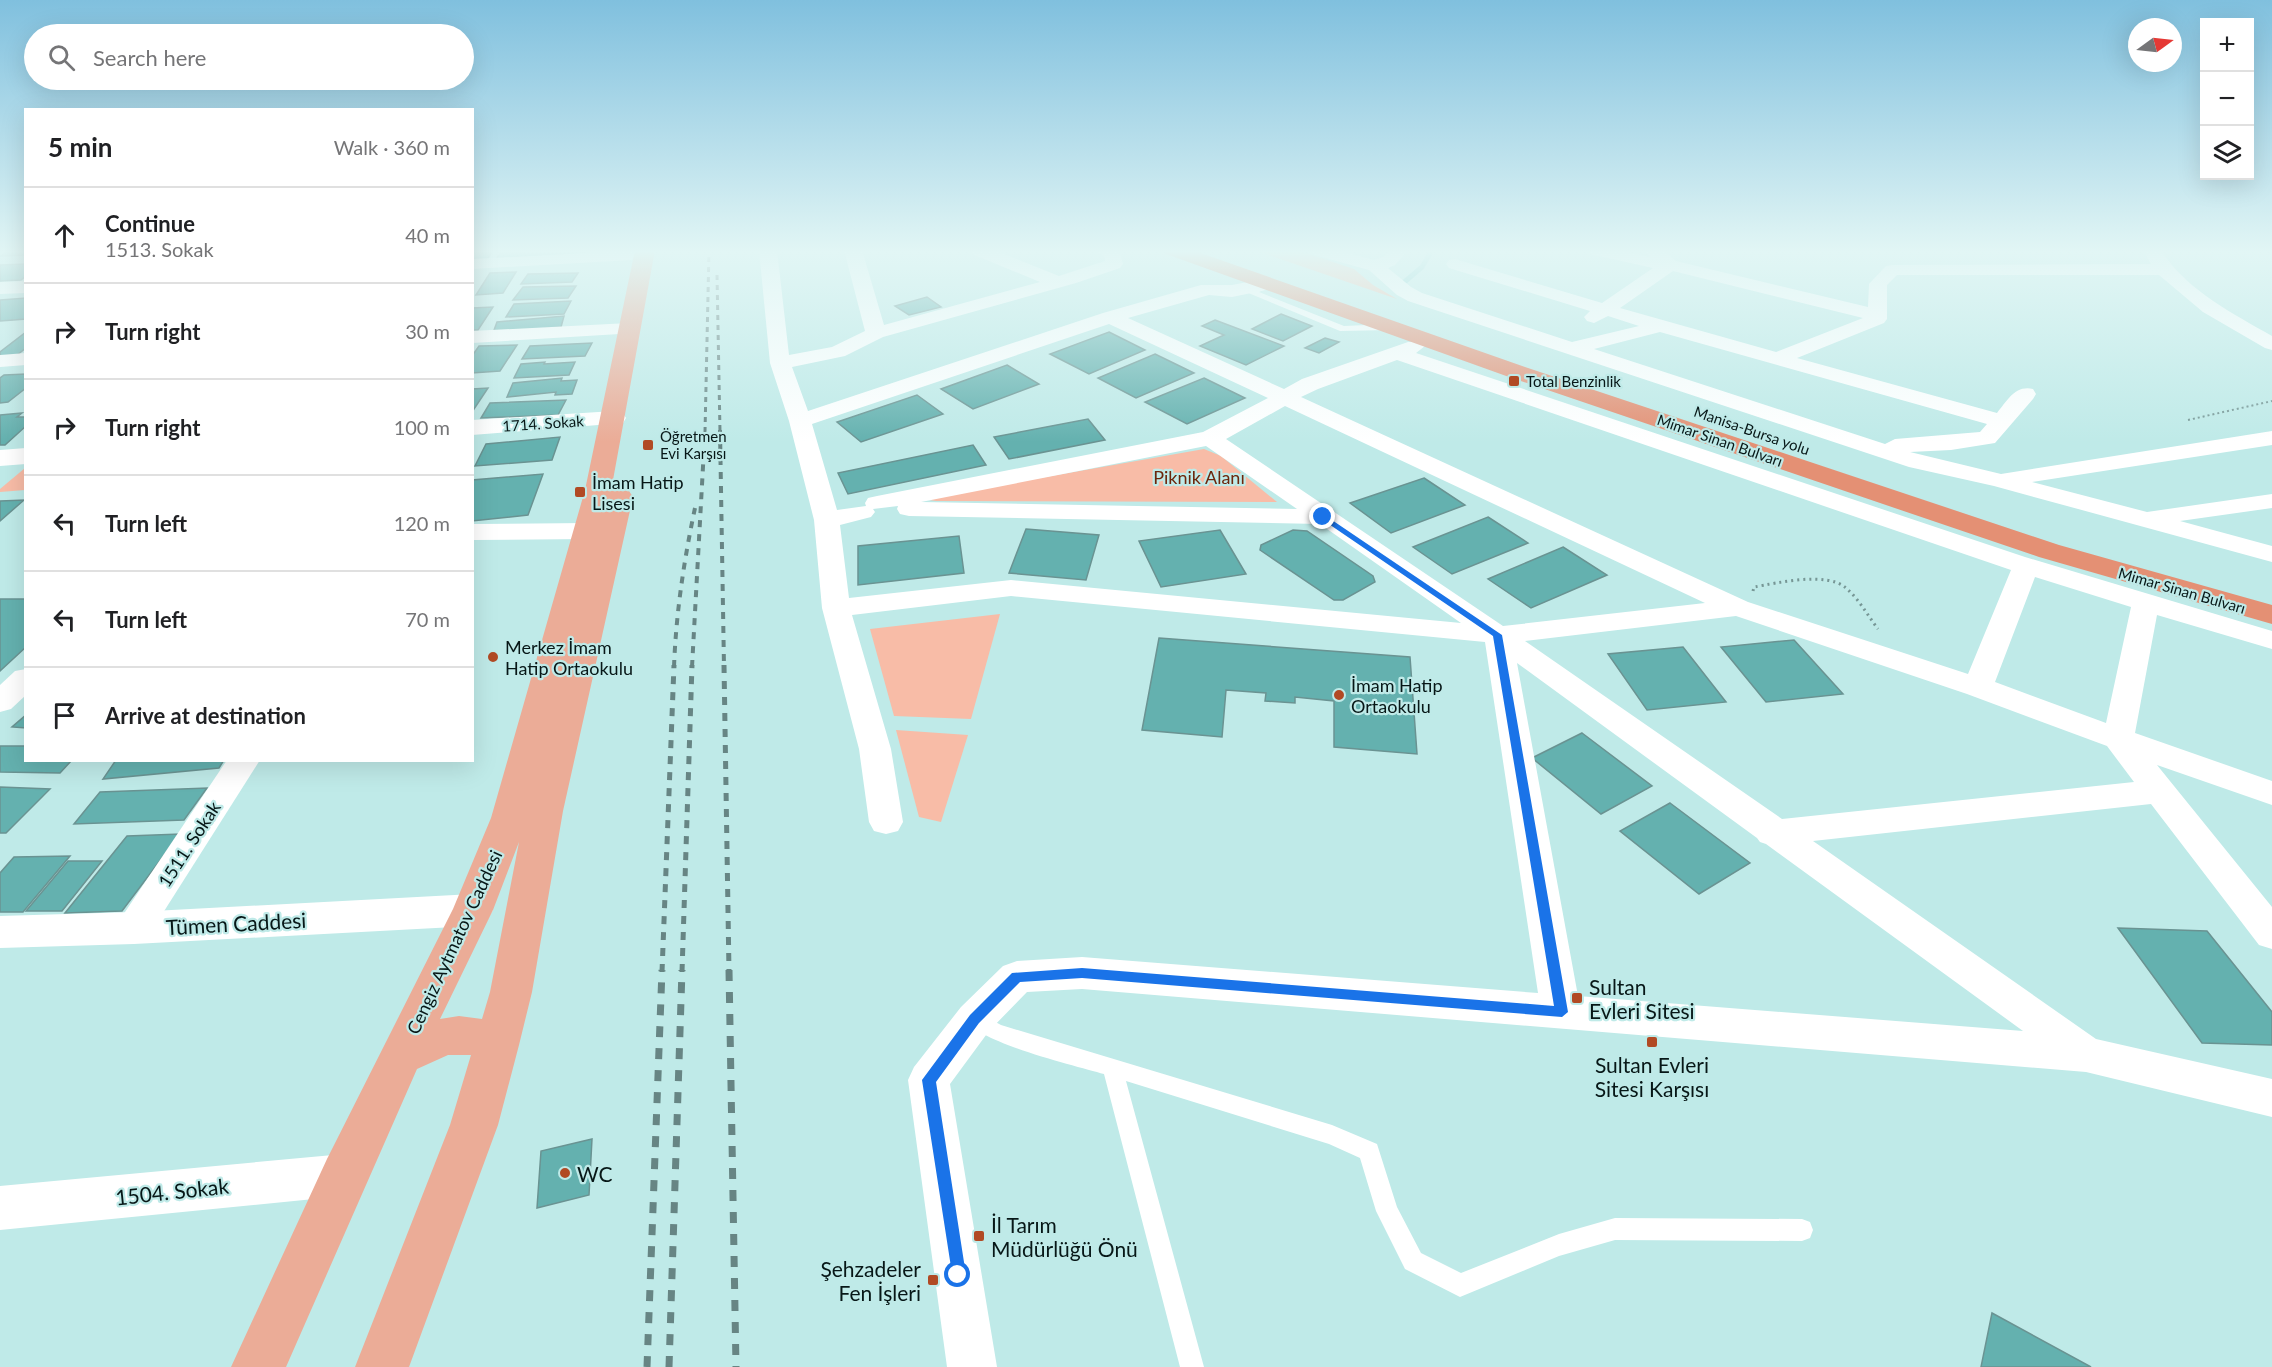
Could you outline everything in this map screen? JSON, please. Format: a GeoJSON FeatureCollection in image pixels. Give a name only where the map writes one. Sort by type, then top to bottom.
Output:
{"type":"FeatureCollection","features":[{"type":"Feature","properties":{"kind":"highway","name":"Mimar Sinan Bulvarı"},"geometry":{"type":"LineString","coordinates":[[1356,314],[2049,551],[2272,615]]}},
{"type":"Feature","properties":{"kind":"highway","name":"Manisa-Bursa yolu"},"geometry":{"type":"LineString","coordinates":[[1419,314],[1919,489],[2272,595]]}},
{"type":"Feature","properties":{"kind":"main road"},"geometry":{"type":"LineString","coordinates":[[629,314],[630,320]]}},
{"type":"Feature","properties":{"kind":"main road"},"geometry":{"type":"LineString","coordinates":[[382,1367],[474,1125],[511,992],[544,811],[631,447],[653,314]]}},
{"type":"Feature","properties":{"kind":"main road","name":"Cengiz Aytmatov Caddesi"},"geometry":{"type":"LineString","coordinates":[[258,1367],[344,1175],[472,910],[510,818],[587,531],[614,418],[630,320]]}},
{"type":"Feature","properties":{"kind":"main road"},"geometry":{"type":"LineString","coordinates":[[401,1055],[431,1040],[452,1035],[477,1035],[497,1046]]}},
{"type":"Feature","properties":{"kind":"street"},"geometry":{"type":"LineString","coordinates":[[775,314],[780,363],[800,422],[827,520],[836,608],[875,749],[886,822]]}},
{"type":"Feature","properties":{"kind":"street"},"geometry":{"type":"LineString","coordinates":[[871,314],[876,333]]}},
{"type":"Feature","properties":{"kind":"street"},"geometry":{"type":"LineString","coordinates":[[780,363],[838,352],[876,333],[944,314]]}},
{"type":"Feature","properties":{"kind":"street"},"geometry":{"type":"LineString","coordinates":[[800,422],[1121,314]]}},
{"type":"Feature","properties":{"kind":"street"},"geometry":{"type":"LineString","coordinates":[[1494,314],[1565,345],[1917,462],[1998,480],[2272,554]]}},
{"type":"Feature","properties":{"kind":"street"},"geometry":{"type":"LineString","coordinates":[[1565,345],[1601,314]]}},
{"type":"Feature","properties":{"kind":"street"},"geometry":{"type":"LineString","coordinates":[[1621,314],[2000,421]]}},
{"type":"Feature","properties":{"kind":"street"},"geometry":{"type":"LineString","coordinates":[[1779,358],[1877,319],[1877,315],[1872,314]]}},
{"type":"Feature","properties":{"kind":"street"},"geometry":{"type":"LineString","coordinates":[[2220,314],[2272,344]]}},
{"type":"Feature","properties":{"kind":"street"},"geometry":{"type":"LineString","coordinates":[[1110,317],[1738,608],[1978,687],[2272,793]]}},
{"type":"Feature","properties":{"kind":"street"},"geometry":{"type":"LineString","coordinates":[[474,337],[630,320]]}},
{"type":"Feature","properties":{"kind":"street"},"geometry":{"type":"LineString","coordinates":[[1565,345],[1624,338],[1660,326]]}},
{"type":"Feature","properties":{"kind":"street"},"geometry":{"type":"LineString","coordinates":[[827,520],[1210,438],[1310,384],[1431,340]]}},
{"type":"Feature","properties":{"kind":"street"},"geometry":{"type":"LineString","coordinates":[[1397,353],[2026,566],[2272,640]]}},
{"type":"Feature","properties":{"kind":"street"},"geometry":{"type":"LineString","coordinates":[[0,361],[24,359]]}},
{"type":"Feature","properties":{"kind":"street"},"geometry":{"type":"LineString","coordinates":[[1874,447],[1951,443],[1988,438],[2025,394]]}},
{"type":"Feature","properties":{"kind":"street","name":"1714. Sokak"},"geometry":{"type":"LineString","coordinates":[[474,428],[614,418]]}},
{"type":"Feature","properties":{"kind":"street"},"geometry":{"type":"LineString","coordinates":[[1210,438],[1498,635],[1772,833],[2086,1054]]}},
{"type":"Feature","properties":{"kind":"street"},"geometry":{"type":"LineString","coordinates":[[1998,480],[2272,438]]}},
{"type":"Feature","properties":{"kind":"street"},"geometry":{"type":"LineString","coordinates":[[0,458],[24,456]]}},
{"type":"Feature","properties":{"kind":"street"},"geometry":{"type":"LineString","coordinates":[[2144,519],[2272,501]]}},
{"type":"Feature","properties":{"kind":"street"},"geometry":{"type":"LineString","coordinates":[[875,508],[1323,517]]}},
{"type":"Feature","properties":{"kind":"street"},"geometry":{"type":"LineString","coordinates":[[474,532],[587,531]]}},
{"type":"Feature","properties":{"kind":"street"},"geometry":{"type":"LineString","coordinates":[[1978,687],[2026,566]]}},
{"type":"Feature","properties":{"kind":"street"},"geometry":{"type":"LineString","coordinates":[[836,608],[1011,588],[1498,635],[1738,608]]}},
{"type":"Feature","properties":{"kind":"street"},"geometry":{"type":"LineString","coordinates":[[2146,602],[2118,739],[2272,934]]}},
{"type":"Feature","properties":{"kind":"street"},"geometry":{"type":"LineString","coordinates":[[1498,635],[1562,1012]]}},
{"type":"Feature","properties":{"kind":"street"},"geometry":{"type":"LineString","coordinates":[[0,702],[24,680]]}},
{"type":"Feature","properties":{"kind":"street","name":"1511. Sokak"},"geometry":{"type":"LineString","coordinates":[[134,928],[243,762]]}},
{"type":"Feature","properties":{"kind":"street"},"geometry":{"type":"LineString","coordinates":[[1772,833],[2159,791]]}},
{"type":"Feature","properties":{"kind":"street","name":"Tümen Caddesi"},"geometry":{"type":"LineString","coordinates":[[0,932],[134,928],[472,910]]}},
{"type":"Feature","properties":{"kind":"street"},"geometry":{"type":"LineString","coordinates":[[972,1367],[929,1080],[975,1019],[1017,977],[1082,973],[2086,1054],[2272,1098]]}},
{"type":"Feature","properties":{"kind":"street","name":"1504. Sokak"},"geometry":{"type":"LineString","coordinates":[[0,1208],[344,1175]]}},
{"type":"Feature","properties":{"kind":"lane"},"geometry":{"type":"LineString","coordinates":[[975,1019],[995,1032],[1332,1135],[1369,1151],[1387,1211],[1413,1261],[1460,1285],[1559,1245],[1615,1229],[1802,1230]]}},
{"type":"Feature","properties":{"kind":"lane"},"geometry":{"type":"LineString","coordinates":[[1112,1067],[1192,1367]]}},
{"type":"Feature","properties":{"kind":"path"},"geometry":{"type":"LineString","coordinates":[[2188,420],[2272,402]]}},
{"type":"Feature","properties":{"kind":"path"},"geometry":{"type":"LineString","coordinates":[[1738,608],[1752,594],[1754,587],[1833,581],[1845,586],[1906,663]]}},
{"type":"Feature","properties":{"kind":"green space","name":"Piknik Alanı"},"geometry":{"type":"Polygon","coordinates":[[[1204,449],[1221,456],[1277,502],[936,501],[922,499],[1204,449]]]}},
{"type":"Feature","properties":{"kind":"green space"},"geometry":{"type":"Polygon","coordinates":[[[24,469],[24,490],[0,492],[0,489],[24,469]]]}},
{"type":"Feature","properties":{"kind":"green space"},"geometry":{"type":"Polygon","coordinates":[[[1000,614],[971,719],[894,716],[870,629],[1000,614]]]}},
{"type":"Feature","properties":{"kind":"green space"},"geometry":{"type":"Polygon","coordinates":[[[896,730],[968,735],[941,822],[919,817],[896,730]]]}},
{"type":"Feature","properties":{"kind":"building"},"geometry":{"type":"Polygon","coordinates":[[[0,314],[24,314],[24,319],[0,321],[0,314]]]}},
{"type":"Feature","properties":{"kind":"building"},"geometry":{"type":"Polygon","coordinates":[[[474,314],[489,314],[478,330],[474,330],[474,314]]]}},
{"type":"Feature","properties":{"kind":"building"},"geometry":{"type":"Polygon","coordinates":[[[508,314],[564,314],[564,314],[506,317],[508,314]]]}},
{"type":"Feature","properties":{"kind":"building"},"geometry":{"type":"Polygon","coordinates":[[[1281,314],[1312,326],[1283,341],[1252,329],[1281,314]]]}},
{"type":"Feature","properties":{"kind":"building"},"geometry":{"type":"Polygon","coordinates":[[[564,316],[561,327],[493,333],[497,322],[564,316]]]}},
{"type":"Feature","properties":{"kind":"building"},"geometry":{"type":"Polygon","coordinates":[[[1215,320],[1284,346],[1246,365],[1200,346],[1224,335],[1202,326],[1215,320]]]}},
{"type":"Feature","properties":{"kind":"building"},"geometry":{"type":"Polygon","coordinates":[[[1109,332],[1145,350],[1089,374],[1050,354],[1109,332]]]}},
{"type":"Feature","properties":{"kind":"building"},"geometry":{"type":"Polygon","coordinates":[[[24,334],[24,350],[17,355],[0,356],[0,352],[24,334]]]}},
{"type":"Feature","properties":{"kind":"building"},"geometry":{"type":"Polygon","coordinates":[[[1325,338],[1339,342],[1319,353],[1305,348],[1325,338]]]}},
{"type":"Feature","properties":{"kind":"building"},"geometry":{"type":"Polygon","coordinates":[[[592,343],[585,356],[522,359],[530,346],[592,343]]]}},
{"type":"Feature","properties":{"kind":"building"},"geometry":{"type":"Polygon","coordinates":[[[517,345],[500,371],[474,373],[474,353],[479,346],[517,345]]]}},
{"type":"Feature","properties":{"kind":"building"},"geometry":{"type":"Polygon","coordinates":[[[1155,354],[1194,373],[1136,398],[1098,378],[1155,354]]]}},
{"type":"Feature","properties":{"kind":"building"},"geometry":{"type":"Polygon","coordinates":[[[545,362],[544,364],[575,362],[569,375],[514,378],[521,364],[545,362]]]}},
{"type":"Feature","properties":{"kind":"building"},"geometry":{"type":"Polygon","coordinates":[[[1007,365],[1039,384],[973,409],[941,389],[1007,365]]]}},
{"type":"Feature","properties":{"kind":"building"},"geometry":{"type":"Polygon","coordinates":[[[24,374],[24,390],[8,402],[0,403],[0,378],[4,375],[24,374]]]}},
{"type":"Feature","properties":{"kind":"building"},"geometry":{"type":"Polygon","coordinates":[[[562,378],[561,381],[577,380],[572,394],[555,395],[556,392],[507,397],[513,383],[562,378]]]}},
{"type":"Feature","properties":{"kind":"building"},"geometry":{"type":"Polygon","coordinates":[[[1204,378],[1245,398],[1187,424],[1145,402],[1204,378]]]}},
{"type":"Feature","properties":{"kind":"building"},"geometry":{"type":"Polygon","coordinates":[[[488,388],[474,409],[474,389],[488,388]]]}},
{"type":"Feature","properties":{"kind":"building"},"geometry":{"type":"Polygon","coordinates":[[[917,395],[943,414],[861,442],[837,422],[917,395]]]}},
{"type":"Feature","properties":{"kind":"building"},"geometry":{"type":"Polygon","coordinates":[[[566,400],[558,415],[481,418],[490,403],[566,400]]]}},
{"type":"Feature","properties":{"kind":"building"},"geometry":{"type":"Polygon","coordinates":[[[22,413],[17,417],[24,417],[24,428],[5,445],[0,445],[0,415],[22,413]]]}},
{"type":"Feature","properties":{"kind":"building"},"geometry":{"type":"Polygon","coordinates":[[[1088,419],[1105,440],[1009,459],[994,437],[1088,419]]]}},
{"type":"Feature","properties":{"kind":"building"},"geometry":{"type":"Polygon","coordinates":[[[560,437],[552,460],[475,466],[486,444],[560,437]]]}},
{"type":"Feature","properties":{"kind":"building"},"geometry":{"type":"Polygon","coordinates":[[[973,445],[986,465],[848,494],[838,473],[973,445]]]}},
{"type":"Feature","properties":{"kind":"building"},"geometry":{"type":"Polygon","coordinates":[[[543,474],[528,515],[474,521],[474,480],[543,474]]]}},
{"type":"Feature","properties":{"kind":"building"},"geometry":{"type":"Polygon","coordinates":[[[1424,478],[1465,505],[1391,533],[1350,503],[1424,478]]]}},
{"type":"Feature","properties":{"kind":"building"},"geometry":{"type":"Polygon","coordinates":[[[24,500],[0,521],[0,501],[24,500]]]}},
{"type":"Feature","properties":{"kind":"building"},"geometry":{"type":"Polygon","coordinates":[[[1488,517],[1528,543],[1452,574],[1413,547],[1488,517]]]}},
{"type":"Feature","properties":{"kind":"building"},"geometry":{"type":"Polygon","coordinates":[[[1026,529],[1099,535],[1086,580],[1009,573],[1026,529]]]}},
{"type":"Feature","properties":{"kind":"building"},"geometry":{"type":"Polygon","coordinates":[[[1220,530],[1246,574],[1161,587],[1139,541],[1220,530]]]}},
{"type":"Feature","properties":{"kind":"building"},"geometry":{"type":"Polygon","coordinates":[[[1293,530],[1307,531],[1373,576],[1375,582],[1343,600],[1334,600],[1260,550],[1261,545],[1293,530]]]}},
{"type":"Feature","properties":{"kind":"building"},"geometry":{"type":"Polygon","coordinates":[[[959,536],[964,573],[858,585],[858,546],[959,536]]]}},
{"type":"Feature","properties":{"kind":"building"},"geometry":{"type":"Polygon","coordinates":[[[1563,547],[1607,575],[1531,608],[1488,579],[1563,547]]]}},
{"type":"Feature","properties":{"kind":"building"},"geometry":{"type":"Polygon","coordinates":[[[0,599],[24,599],[24,649],[0,671],[0,599]]]}},
{"type":"Feature","properties":{"kind":"building","name":"İmam Hatip Ortaokulu"},"geometry":{"type":"Polygon","coordinates":[[[1159,638],[1410,657],[1417,754],[1334,747],[1334,701],[1295,697],[1295,703],[1265,701],[1266,693],[1226,690],[1222,737],[1142,730],[1159,638]]]}},
{"type":"Feature","properties":{"kind":"building"},"geometry":{"type":"Polygon","coordinates":[[[1794,640],[1843,694],[1766,702],[1721,647],[1794,640]]]}},
{"type":"Feature","properties":{"kind":"building"},"geometry":{"type":"Polygon","coordinates":[[[1683,647],[1726,702],[1647,710],[1608,654],[1683,647]]]}},
{"type":"Feature","properties":{"kind":"building"},"geometry":{"type":"Polygon","coordinates":[[[24,717],[24,728],[12,727],[24,717]]]}},
{"type":"Feature","properties":{"kind":"building"},"geometry":{"type":"Polygon","coordinates":[[[1582,733],[1652,786],[1601,814],[1532,758],[1582,733]]]}},
{"type":"Feature","properties":{"kind":"building"},"geometry":{"type":"Polygon","coordinates":[[[0,746],[24,746],[24,762],[70,762],[60,773],[0,772],[0,746]]]}},
{"type":"Feature","properties":{"kind":"building"},"geometry":{"type":"Polygon","coordinates":[[[115,762],[223,762],[219,768],[103,779],[115,762]]]}},
{"type":"Feature","properties":{"kind":"building"},"geometry":{"type":"Polygon","coordinates":[[[0,787],[50,789],[6,833],[0,833],[0,787]]]}},
{"type":"Feature","properties":{"kind":"building"},"geometry":{"type":"Polygon","coordinates":[[[207,788],[184,820],[74,824],[100,792],[207,788]]]}},
{"type":"Feature","properties":{"kind":"building"},"geometry":{"type":"Polygon","coordinates":[[[1670,803],[1750,863],[1699,894],[1620,831],[1670,803]]]}},
{"type":"Feature","properties":{"kind":"building"},"geometry":{"type":"Polygon","coordinates":[[[180,834],[122,911],[65,913],[127,836],[180,834]]]}},
{"type":"Feature","properties":{"kind":"building"},"geometry":{"type":"Polygon","coordinates":[[[70,856],[23,912],[0,912],[0,873],[14,857],[70,856]]]}},
{"type":"Feature","properties":{"kind":"building"},"geometry":{"type":"Polygon","coordinates":[[[68,861],[102,861],[62,911],[26,911],[68,861]]]}},
{"type":"Feature","properties":{"kind":"building"},"geometry":{"type":"Polygon","coordinates":[[[2118,928],[2207,931],[2272,1012],[2272,1045],[2202,1043],[2118,928]]]}},
{"type":"Feature","properties":{"kind":"building","name":"WC"},"geometry":{"type":"Polygon","coordinates":[[[592,1139],[589,1195],[537,1208],[541,1151],[592,1139]]]}},
{"type":"Feature","properties":{"kind":"building"},"geometry":{"type":"Polygon","coordinates":[[[1992,1313],[2091,1367],[1981,1367],[1992,1313]]]}},
{"type":"Feature","properties":{"kind":"railway"},"geometry":{"type":"LineString","coordinates":[[705,432],[708,314]]}},
{"type":"Feature","properties":{"kind":"railway"},"geometry":{"type":"LineString","coordinates":[[718,314],[720,432]]}},
{"type":"Feature","properties":{"kind":"railway"},"geometry":{"type":"LineString","coordinates":[[692,667],[705,430]]}},
{"type":"Feature","properties":{"kind":"railway"},"geometry":{"type":"LineString","coordinates":[[720,430],[724,667]]}},
{"type":"Feature","properties":{"kind":"railway"},"geometry":{"type":"LineString","coordinates":[[674,667],[681,587],[695,508]]}},
{"type":"Feature","properties":{"kind":"railway"},"geometry":{"type":"LineString","coordinates":[[662,972],[674,665]]}},
{"type":"Feature","properties":{"kind":"railway"},"geometry":{"type":"LineString","coordinates":[[682,972],[692,665]]}},
{"type":"Feature","properties":{"kind":"railway"},"geometry":{"type":"LineString","coordinates":[[724,665],[729,972]]}},
{"type":"Feature","properties":{"kind":"railway"},"geometry":{"type":"LineString","coordinates":[[647,1367],[662,970]]}},
{"type":"Feature","properties":{"kind":"railway"},"geometry":{"type":"LineString","coordinates":[[669,1367],[682,970]]}},
{"type":"Feature","properties":{"kind":"railway"},"geometry":{"type":"LineString","coordinates":[[729,970],[736,1367]]}},
{"type":"Feature","properties":{"kind":"place","name":"Total Benzinlik"},"geometry":{"type":"Point","coordinates":[1514,381]}},
{"type":"Feature","properties":{"kind":"place","name":"Öğretmen Evi Karşısı"},"geometry":{"type":"Point","coordinates":[648,445]}},
{"type":"Feature","properties":{"kind":"place","name":"İmam Hatip Lisesi"},"geometry":{"type":"Point","coordinates":[580,492]}},
{"type":"Feature","properties":{"kind":"place","name":"Merkez İmam Hatip Ortaokulu"},"geometry":{"type":"Point","coordinates":[493,657]}},
{"type":"Feature","properties":{"kind":"place","name":"İmam Hatip Ortaokulu"},"geometry":{"type":"Point","coordinates":[1339,695]}},
{"type":"Feature","properties":{"kind":"place","name":"Sultan Evleri Sitesi"},"geometry":{"type":"Point","coordinates":[1577,998]}},
{"type":"Feature","properties":{"kind":"place","name":"Sultan Evleri Sitesi Karşısı"},"geometry":{"type":"Point","coordinates":[1652,1042]}},
{"type":"Feature","properties":{"kind":"place","name":"WC"},"geometry":{"type":"Point","coordinates":[565,1173]}},
{"type":"Feature","properties":{"kind":"place","name":"İl Tarım Müdürlüğü Önü"},"geometry":{"type":"Point","coordinates":[979,1236]}},
{"type":"Feature","properties":{"kind":"place","name":"Şehzadeler Fen İşleri"},"geometry":{"type":"Point","coordinates":[933,1280]}},
{"type":"Feature","properties":{"kind":"route"},"geometry":{"type":"LineString","coordinates":[[958,1275],[929,1080],[975,1019],[1017,977],[1082,973],[1562,1012],[1498,635],[1323,517]]}}]}
